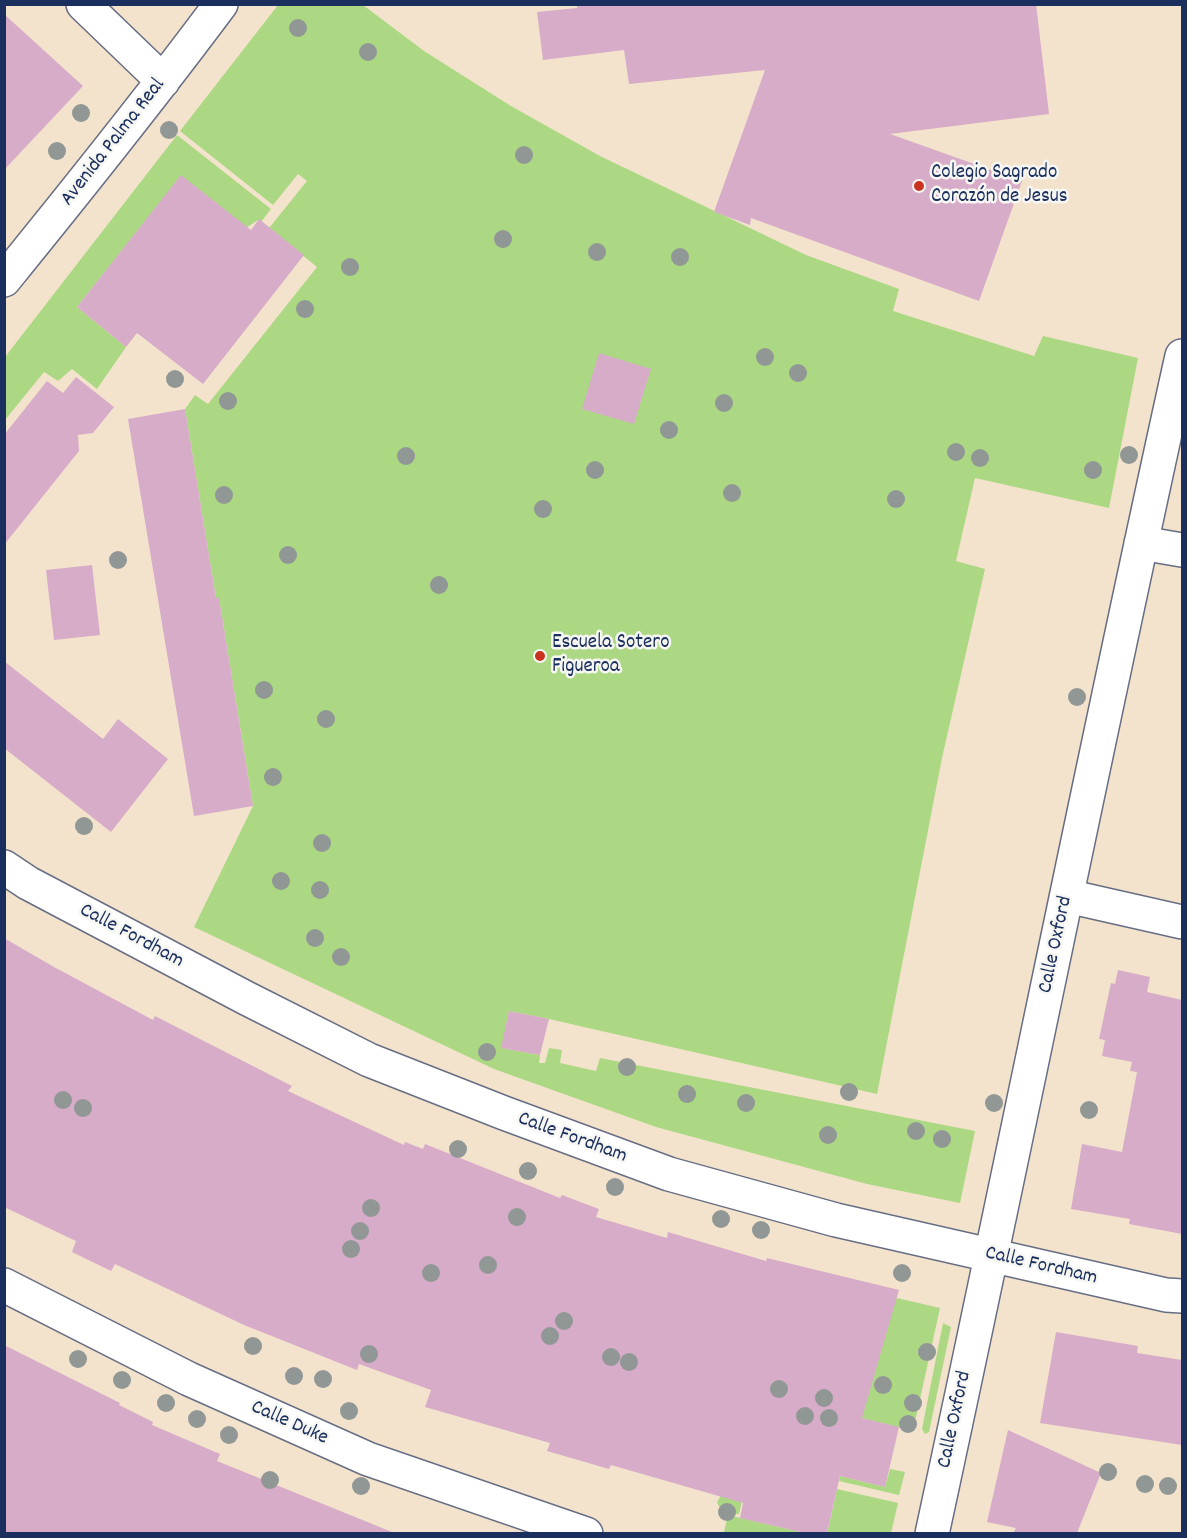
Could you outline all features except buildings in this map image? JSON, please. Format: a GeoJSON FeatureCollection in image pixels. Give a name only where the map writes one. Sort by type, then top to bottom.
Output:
{"type":"FeatureCollection","features":[{"type":"Feature","properties":{"kind":"street"},"geometry":{"type":"LineString","coordinates":[[83,4],[163,81]]}},
{"type":"Feature","properties":{"kind":"street","name":"Avenida Palma Real"},"geometry":{"type":"LineString","coordinates":[[4,280],[83,183],[221,4]]}},
{"type":"Feature","properties":{"kind":"street","name":"Calle Oxford"},"geometry":{"type":"LineString","coordinates":[[932,1533],[1182,356]]}},
{"type":"Feature","properties":{"kind":"street"},"geometry":{"type":"LineString","coordinates":[[1141,543],[1182,550]]}},
{"type":"Feature","properties":{"kind":"street","name":"Calle Fordham"},"geometry":{"type":"LineString","coordinates":[[4,867],[28,883],[369,1060],[669,1174],[836,1220],[1166,1295],[1182,1296]]}},
{"type":"Feature","properties":{"kind":"street"},"geometry":{"type":"LineString","coordinates":[[1067,896],[1182,922]]}},
{"type":"Feature","properties":{"kind":"street","name":"Calle Duke"},"geometry":{"type":"LineString","coordinates":[[4,1285],[189,1379],[368,1459],[586,1533]]}},
{"type":"Feature","properties":{"kind":"green space","name":"Escuela Sotero Figueroa"},"geometry":{"type":"Polygon","coordinates":[[[278,5],[363,5],[424,51],[511,106],[600,156],[806,255],[899,289],[893,311],[1034,356],[1043,336],[1138,358],[1109,508],[975,478],[956,561],[985,569],[942,758],[877,1094],[509,1011],[502,1048],[540,1055],[539,1063],[545,1063],[549,1048],[562,1050],[560,1063],[596,1071],[600,1058],[975,1131],[960,1203],[867,1184],[656,1127],[494,1069],[194,927],[253,806],[185,409],[195,395],[208,404],[317,267],[269,228],[307,181],[298,174],[273,205],[180,131],[278,5]]]}},
{"type":"Feature","properties":{"kind":"green space"},"geometry":{"type":"Polygon","coordinates":[[[177,135],[271,209],[261,222],[258,220],[246,228],[181,176],[77,307],[126,347],[97,389],[72,369],[58,381],[44,372],[5,420],[5,357],[177,135]]]}},
{"type":"Feature","properties":{"kind":"green space"},"geometry":{"type":"Polygon","coordinates":[[[897,1298],[940,1308],[913,1431],[850,1415],[751,1463],[739,1514],[723,1511],[717,1502],[733,1452],[897,1298]]]}},
{"type":"Feature","properties":{"kind":"green space"},"geometry":{"type":"Polygon","coordinates":[[[943,1323],[951,1327],[929,1432],[925,1434],[922,1429],[943,1323]]]}},
{"type":"Feature","properties":{"kind":"green space"},"geometry":{"type":"Polygon","coordinates":[[[890,1469],[905,1472],[899,1495],[839,1481],[840,1476],[885,1487],[890,1469]]]}},
{"type":"Feature","properties":{"kind":"green space"},"geometry":{"type":"Polygon","coordinates":[[[837,1489],[898,1503],[891,1533],[827,1534],[837,1489]]]}},
{"type":"Feature","properties":{"kind":"green space"},"geometry":{"type":"Polygon","coordinates":[[[728,1515],[805,1533],[730,1534],[724,1532],[728,1515]]]}},
{"type":"Feature","properties":{"kind":"place","name":"Colegio Sagrado Corazón de Jesus"},"geometry":{"type":"Point","coordinates":[919,186]}},
{"type":"Feature","properties":{"kind":"place","name":"Escuela Sotero Figueroa"},"geometry":{"type":"Point","coordinates":[540,656]}}]}
